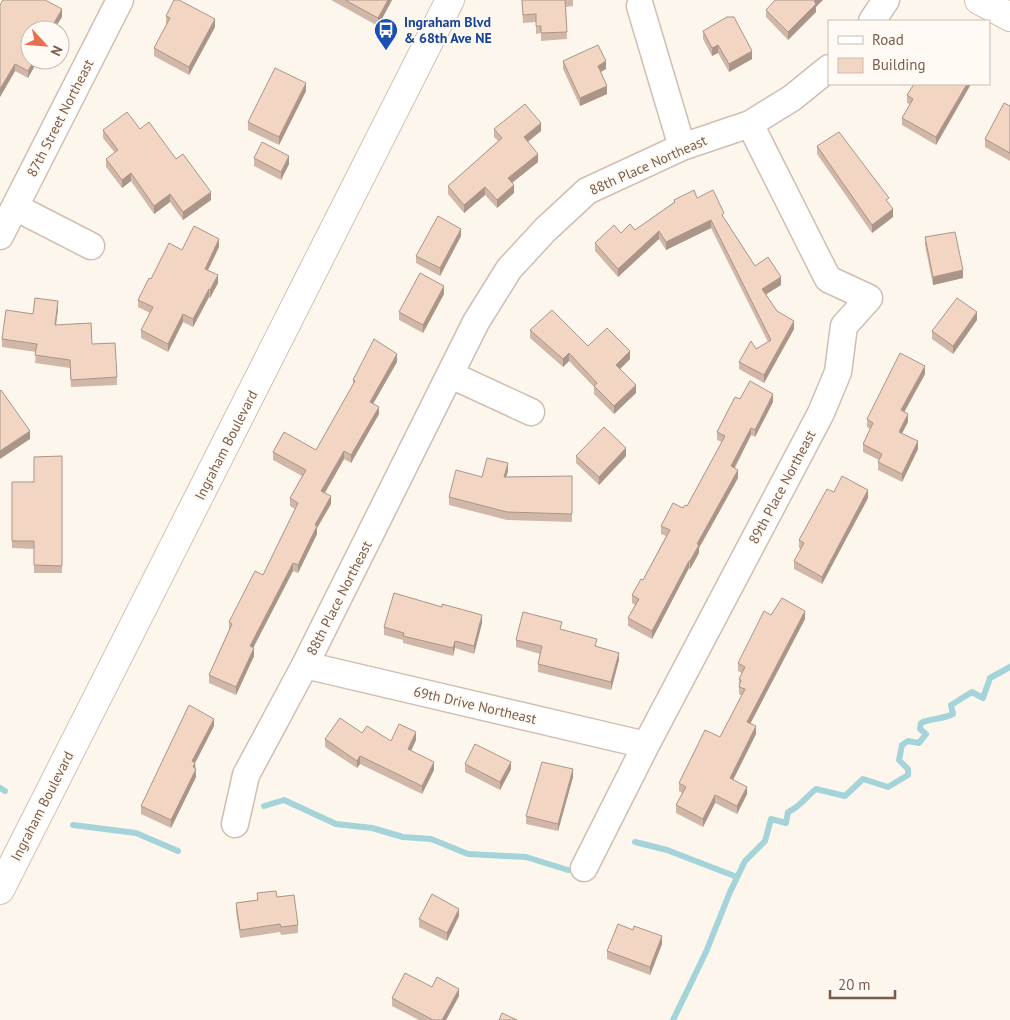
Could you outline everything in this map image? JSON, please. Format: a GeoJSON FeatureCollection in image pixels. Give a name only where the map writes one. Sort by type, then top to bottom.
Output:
{"type":"FeatureCollection","features":[{"type":"Feature","properties":{"kind":"main road","name":"Ingraham Boulevard"},"geometry":{"type":"LineString","coordinates":[[0,890],[450,0]]}},
{"type":"Feature","properties":{"kind":"main road"},"geometry":{"type":"LineString","coordinates":[[979,0],[1010,17]]}},
{"type":"Feature","properties":{"kind":"street","name":"87th Street Northeast"},"geometry":{"type":"LineString","coordinates":[[0,236],[120,0]]}},
{"type":"Feature","properties":{"kind":"street"},"geometry":{"type":"LineString","coordinates":[[873,20],[886,0]]}},
{"type":"Feature","properties":{"kind":"street"},"geometry":{"type":"LineString","coordinates":[[640,6],[682,147]]}},
{"type":"Feature","properties":{"kind":"street","name":"88th Place Northeast"},"geometry":{"type":"LineString","coordinates":[[235,824],[246,775],[452,375],[476,322],[509,269],[545,230],[587,191],[682,147],[750,124],[792,98],[828,69]]}},
{"type":"Feature","properties":{"kind":"street","name":"89th Place Northeast"},"geometry":{"type":"LineString","coordinates":[[584,868],[646,745],[821,413],[838,372],[844,326],[868,298],[828,279],[750,124]]}},
{"type":"Feature","properties":{"kind":"street"},"geometry":{"type":"LineString","coordinates":[[15,207],[91,246]]}},
{"type":"Feature","properties":{"kind":"street"},"geometry":{"type":"LineString","coordinates":[[452,375],[531,412]]}},
{"type":"Feature","properties":{"kind":"street","name":"69th Drive Northeast"},"geometry":{"type":"LineString","coordinates":[[304,665],[646,745]]}},
{"type":"Feature","properties":{"kind":"building"},"geometry":{"type":"Polygon","coordinates":[[[3,0],[45,0],[62,9],[56,20],[20,20],[20,67],[15,64],[0,89],[0,5],[3,0]]]}},
{"type":"Feature","properties":{"kind":"building"},"geometry":{"type":"Polygon","coordinates":[[[174,0],[179,0],[215,19],[189,67],[154,48],[170,18],[166,16],[174,0]]]}},
{"type":"Feature","properties":{"kind":"building"},"geometry":{"type":"Polygon","coordinates":[[[345,0],[388,0],[378,18],[345,0]]]}},
{"type":"Feature","properties":{"kind":"building"},"geometry":{"type":"Polygon","coordinates":[[[522,0],[565,0],[567,32],[541,33],[541,26],[536,26],[536,14],[523,15],[522,0]]]}},
{"type":"Feature","properties":{"kind":"building"},"geometry":{"type":"Polygon","coordinates":[[[775,0],[815,0],[816,4],[788,32],[766,10],[775,0]]]}},
{"type":"Feature","properties":{"kind":"building"},"geometry":{"type":"Polygon","coordinates":[[[727,17],[734,17],[752,51],[729,64],[718,45],[712,48],[703,31],[727,17]]]}},
{"type":"Feature","properties":{"kind":"building"},"geometry":{"type":"Polygon","coordinates":[[[598,45],[606,61],[598,66],[607,86],[580,98],[563,61],[598,45]]]}},
{"type":"Feature","properties":{"kind":"building"},"geometry":{"type":"Polygon","coordinates":[[[275,68],[306,83],[279,137],[248,122],[275,68]]]}},
{"type":"Feature","properties":{"kind":"building"},"geometry":{"type":"Polygon","coordinates":[[[913,85],[966,85],[936,137],[902,118],[913,99],[907,95],[913,85]]]}},
{"type":"Feature","properties":{"kind":"building"},"geometry":{"type":"Polygon","coordinates":[[[1004,103],[1010,106],[1010,153],[985,139],[1004,103]]]}},
{"type":"Feature","properties":{"kind":"building"},"geometry":{"type":"Polygon","coordinates":[[[525,104],[541,123],[524,137],[538,154],[508,178],[514,185],[497,200],[485,187],[464,205],[448,186],[502,138],[494,129],[525,104]]]}},
{"type":"Feature","properties":{"kind":"building"},"geometry":{"type":"Polygon","coordinates":[[[127,112],[140,129],[149,122],[176,159],[183,154],[211,192],[183,212],[170,194],[154,206],[131,173],[122,180],[106,159],[118,150],[103,130],[127,112]]]}},
{"type":"Feature","properties":{"kind":"building"},"geometry":{"type":"Polygon","coordinates":[[[839,132],[889,198],[886,200],[893,209],[872,225],[817,146],[839,132]]]}},
{"type":"Feature","properties":{"kind":"building"},"geometry":{"type":"Polygon","coordinates":[[[262,142],[289,156],[281,172],[254,158],[262,142]]]}},
{"type":"Feature","properties":{"kind":"building"},"geometry":{"type":"Polygon","coordinates":[[[694,190],[697,198],[713,190],[724,213],[722,215],[755,266],[768,257],[781,277],[762,289],[777,311],[794,321],[764,375],[739,362],[751,341],[756,349],[771,340],[711,220],[666,242],[659,231],[618,269],[595,243],[614,225],[621,233],[630,224],[635,230],[675,202],[674,200],[694,190]]]}},
{"type":"Feature","properties":{"kind":"building"},"geometry":{"type":"Polygon","coordinates":[[[438,216],[461,229],[440,268],[416,256],[438,216]]]}},
{"type":"Feature","properties":{"kind":"building"},"geometry":{"type":"Polygon","coordinates":[[[194,226],[219,239],[205,269],[218,275],[193,319],[183,314],[168,344],[141,330],[153,307],[138,300],[169,243],[182,250],[194,226]]]}},
{"type":"Feature","properties":{"kind":"building"},"geometry":{"type":"Polygon","coordinates":[[[955,232],[963,270],[933,277],[925,237],[955,232]]]}},
{"type":"Feature","properties":{"kind":"building"},"geometry":{"type":"Polygon","coordinates":[[[420,273],[444,286],[423,325],[399,312],[420,273]]]}},
{"type":"Feature","properties":{"kind":"building"},"geometry":{"type":"Polygon","coordinates":[[[35,298],[58,301],[55,325],[91,323],[92,344],[115,343],[117,377],[71,380],[70,360],[35,355],[37,344],[2,339],[6,310],[33,314],[35,298]]]}},
{"type":"Feature","properties":{"kind":"building"},"geometry":{"type":"Polygon","coordinates":[[[957,298],[977,312],[953,346],[932,331],[957,298]]]}},
{"type":"Feature","properties":{"kind":"building"},"geometry":{"type":"Polygon","coordinates":[[[552,310],[588,346],[607,328],[630,351],[616,365],[636,385],[614,406],[594,386],[597,383],[569,353],[563,359],[530,330],[552,310]]]}},
{"type":"Feature","properties":{"kind":"building"},"geometry":{"type":"Polygon","coordinates":[[[374,339],[397,354],[370,402],[379,407],[351,455],[344,451],[321,491],[331,496],[315,525],[317,526],[298,565],[293,563],[250,646],[254,648],[236,687],[209,675],[232,624],[229,622],[255,571],[263,575],[298,503],[290,498],[306,470],[273,452],[284,432],[316,450],[355,381],[353,380],[374,339]]]}},
{"type":"Feature","properties":{"kind":"building"},"geometry":{"type":"Polygon","coordinates":[[[900,353],[925,366],[901,410],[908,414],[899,432],[918,441],[902,474],[878,462],[882,454],[863,444],[873,423],[867,419],[900,353]]]}},
{"type":"Feature","properties":{"kind":"building"},"geometry":{"type":"Polygon","coordinates":[[[750,381],[773,394],[755,430],[751,428],[731,466],[738,470],[652,631],[628,618],[639,599],[632,595],[641,579],[643,580],[670,530],[661,526],[673,503],[683,508],[685,505],[687,506],[725,436],[717,432],[735,397],[740,399],[750,381]]]}},
{"type":"Feature","properties":{"kind":"building"},"geometry":{"type":"Polygon","coordinates":[[[0,391],[30,431],[0,451],[0,391]]]}},
{"type":"Feature","properties":{"kind":"building"},"geometry":{"type":"Polygon","coordinates":[[[604,427],[626,448],[599,477],[576,456],[604,427]]]}},
{"type":"Feature","properties":{"kind":"building"},"geometry":{"type":"Polygon","coordinates":[[[62,456],[62,566],[34,565],[34,541],[12,541],[12,482],[34,482],[34,457],[62,456]]]}},
{"type":"Feature","properties":{"kind":"building"},"geometry":{"type":"Polygon","coordinates":[[[487,458],[508,463],[504,477],[572,476],[572,514],[507,512],[449,497],[456,470],[482,477],[487,458]]]}},
{"type":"Feature","properties":{"kind":"building"},"geometry":{"type":"Polygon","coordinates":[[[842,476],[868,490],[822,577],[794,561],[804,543],[799,540],[827,489],[834,492],[842,476]]]}},
{"type":"Feature","properties":{"kind":"building"},"geometry":{"type":"Polygon","coordinates":[[[394,593],[442,607],[442,604],[482,615],[474,646],[455,641],[453,648],[403,636],[404,633],[384,627],[394,593]]]}},
{"type":"Feature","properties":{"kind":"building"},"geometry":{"type":"Polygon","coordinates":[[[782,598],[805,611],[747,722],[756,726],[730,778],[747,787],[737,806],[715,795],[703,819],[676,805],[686,787],[679,783],[705,730],[720,737],[745,689],[739,687],[741,680],[739,679],[745,667],[738,663],[764,611],[771,615],[782,598]]]}},
{"type":"Feature","properties":{"kind":"building"},"geometry":{"type":"Polygon","coordinates":[[[523,612],[562,622],[560,629],[597,639],[595,646],[619,653],[611,682],[538,664],[542,646],[516,640],[523,612]]]}},
{"type":"Feature","properties":{"kind":"building"},"geometry":{"type":"Polygon","coordinates":[[[189,705],[214,719],[192,761],[195,763],[193,767],[196,769],[171,820],[141,806],[189,705]]]}},
{"type":"Feature","properties":{"kind":"building"},"geometry":{"type":"Polygon","coordinates":[[[340,718],[362,733],[367,726],[391,741],[399,724],[416,732],[408,749],[434,762],[422,786],[360,756],[357,761],[325,739],[340,718]]]}},
{"type":"Feature","properties":{"kind":"building"},"geometry":{"type":"Polygon","coordinates":[[[475,744],[511,762],[500,782],[465,764],[475,744]]]}},
{"type":"Feature","properties":{"kind":"building"},"geometry":{"type":"Polygon","coordinates":[[[542,762],[573,769],[558,824],[526,816],[542,762]]]}},
{"type":"Feature","properties":{"kind":"building"},"geometry":{"type":"Polygon","coordinates":[[[276,891],[277,897],[294,895],[298,925],[281,927],[280,924],[240,930],[236,903],[258,900],[257,893],[276,891]]]}},
{"type":"Feature","properties":{"kind":"building"},"geometry":{"type":"Polygon","coordinates":[[[432,894],[459,909],[447,933],[419,919],[432,894]]]}},
{"type":"Feature","properties":{"kind":"building"},"geometry":{"type":"Polygon","coordinates":[[[618,924],[633,930],[634,926],[662,936],[650,967],[607,951],[618,924]]]}},
{"type":"Feature","properties":{"kind":"building"},"geometry":{"type":"Polygon","coordinates":[[[405,973],[432,987],[437,977],[459,989],[442,1020],[433,1020],[392,998],[405,973]]]}},
{"type":"Feature","properties":{"kind":"building"},"geometry":{"type":"Polygon","coordinates":[[[502,1013],[517,1020],[499,1020],[502,1013]]]}},
{"type":"Feature","properties":{"kind":"waterway"},"geometry":{"type":"LineString","coordinates":[[673,1020],[706,952],[730,892],[745,861],[765,841],[771,819],[786,823],[788,812],[799,805],[816,789],[845,796],[863,779],[888,787],[908,775],[908,769],[899,760],[902,745],[908,741],[919,743],[926,734],[920,729],[921,723],[953,714],[951,705],[972,692],[983,698],[990,678],[1010,667]]}},
{"type":"Feature","properties":{"kind":"waterway"},"geometry":{"type":"LineString","coordinates":[[0,788],[5,791]]}},
{"type":"Feature","properties":{"kind":"waterway"},"geometry":{"type":"LineString","coordinates":[[264,806],[284,800],[336,824],[372,828],[403,837],[431,839],[468,854],[526,857],[568,870]]}},
{"type":"Feature","properties":{"kind":"waterway"},"geometry":{"type":"LineString","coordinates":[[73,825],[136,833],[178,851]]}},
{"type":"Feature","properties":{"kind":"waterway"},"geometry":{"type":"LineString","coordinates":[[635,842],[667,850],[737,877]]}},
{"type":"Feature","properties":{"kind":"place","name":"Ingraham Blvd & 68th Ave NE"},"geometry":{"type":"Point","coordinates":[386,51]}}]}
